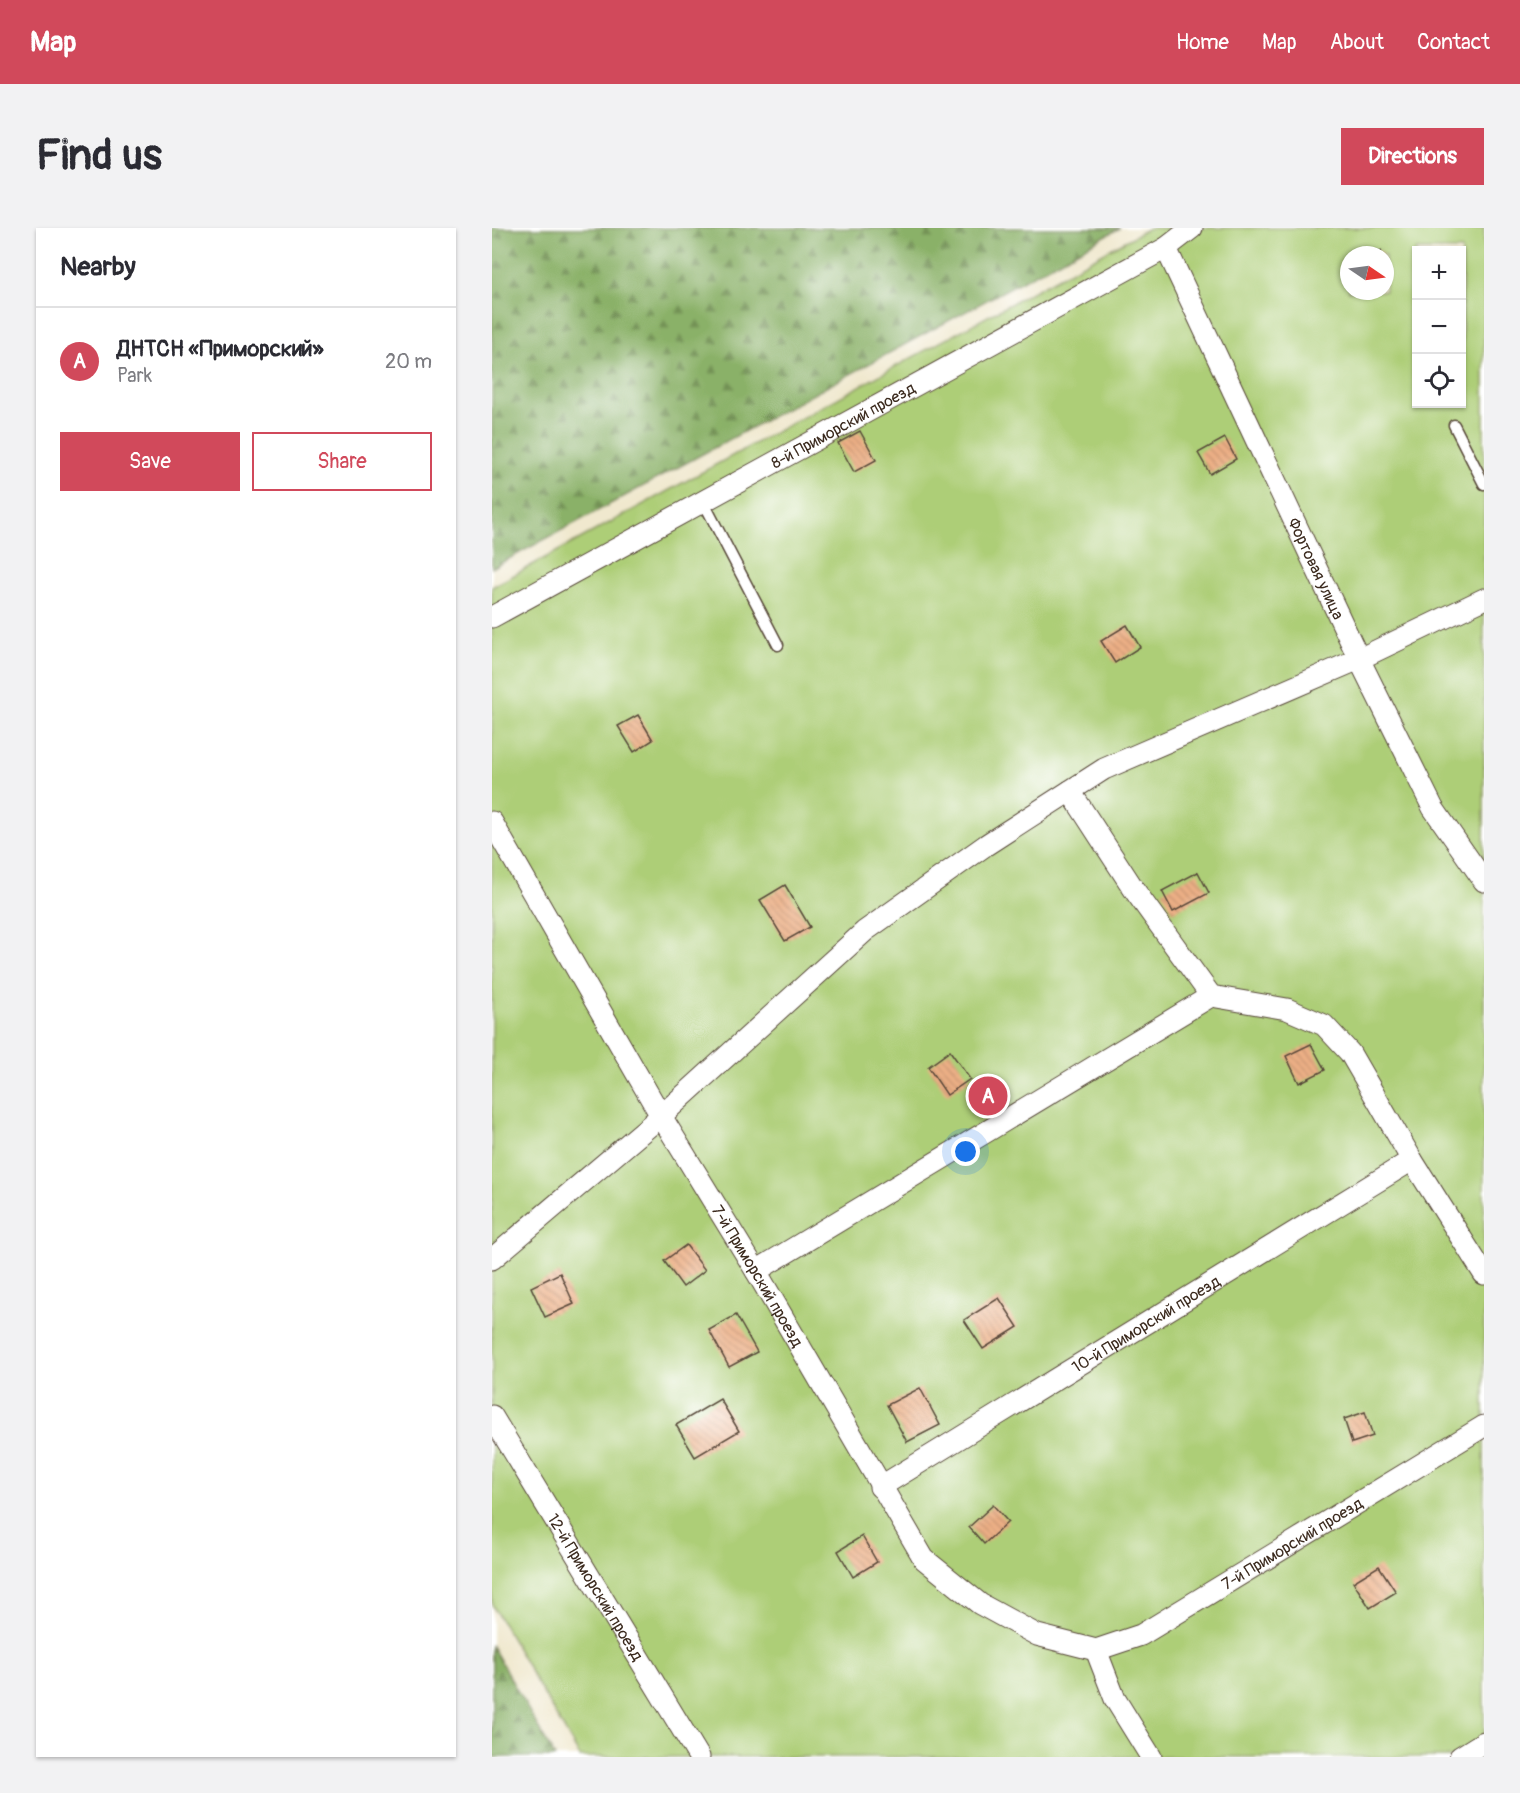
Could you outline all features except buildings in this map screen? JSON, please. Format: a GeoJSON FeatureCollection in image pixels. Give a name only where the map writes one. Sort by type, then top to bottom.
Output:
{"type":"FeatureCollection","features":[{"type":"Feature","properties":{"kind":"street","name":"8-й Приморский проезд"},"geometry":{"type":"LineString","coordinates":[[492,617],[1166,248],[1192,228]]}},
{"type":"Feature","properties":{"kind":"street","name":"Фортовая улица"},"geometry":{"type":"LineString","coordinates":[[1166,248],[1359,659],[1433,808],[1484,881]]}},
{"type":"Feature","properties":{"kind":"street"},"geometry":{"type":"LineString","coordinates":[[492,1259],[662,1116],[865,931],[986,845],[1104,769],[1359,659],[1484,599]]}},
{"type":"Feature","properties":{"kind":"street"},"geometry":{"type":"LineString","coordinates":[[1070,791],[1135,891],[1211,996]]}},
{"type":"Feature","properties":{"kind":"street","name":"7-й Приморский проезд"},"geometry":{"type":"LineString","coordinates":[[492,822],[662,1116],[756,1271],[924,1559],[980,1604],[1037,1635],[1096,1650],[1141,1635],[1484,1426]]}},
{"type":"Feature","properties":{"kind":"street"},"geometry":{"type":"LineString","coordinates":[[756,1271],[1211,996],[1287,1009],[1324,1025],[1350,1053],[1412,1160],[1484,1274]]}},
{"type":"Feature","properties":{"kind":"street","name":"10-й Приморский проезд"},"geometry":{"type":"LineString","coordinates":[[880,1487],[1412,1160]]}},
{"type":"Feature","properties":{"kind":"street","name":"12-й Приморский проезд"},"geometry":{"type":"LineString","coordinates":[[492,1416],[699,1757]]}},
{"type":"Feature","properties":{"kind":"street"},"geometry":{"type":"LineString","coordinates":[[1096,1650],[1115,1699],[1151,1757]]}},
{"type":"Feature","properties":{"kind":"street"},"geometry":{"type":"LineString","coordinates":[[1460,1757],[1484,1742]]}},
{"type":"Feature","properties":{"kind":"lane"},"geometry":{"type":"LineString","coordinates":[[1454,425],[1484,484]]}},
{"type":"Feature","properties":{"kind":"lane"},"geometry":{"type":"LineString","coordinates":[[704,501],[778,645]]}},
{"type":"Feature","properties":{"kind":"green space"},"geometry":{"type":"Polygon","coordinates":[[[492,228],[1120,228],[492,568],[492,228]]]}},
{"type":"Feature","properties":{"kind":"green space"},"geometry":{"type":"Polygon","coordinates":[[[1149,228],[1484,228],[1484,1757],[580,1757],[492,1605],[492,587],[1149,228]]]}},
{"type":"Feature","properties":{"kind":"green space"},"geometry":{"type":"Polygon","coordinates":[[[492,1646],[555,1757],[492,1757],[492,1646]]]}},
{"type":"Feature","properties":{"kind":"place","name":"ДНТСН «Приморский»"},"geometry":{"type":"Point","coordinates":[988,1096]}}]}
